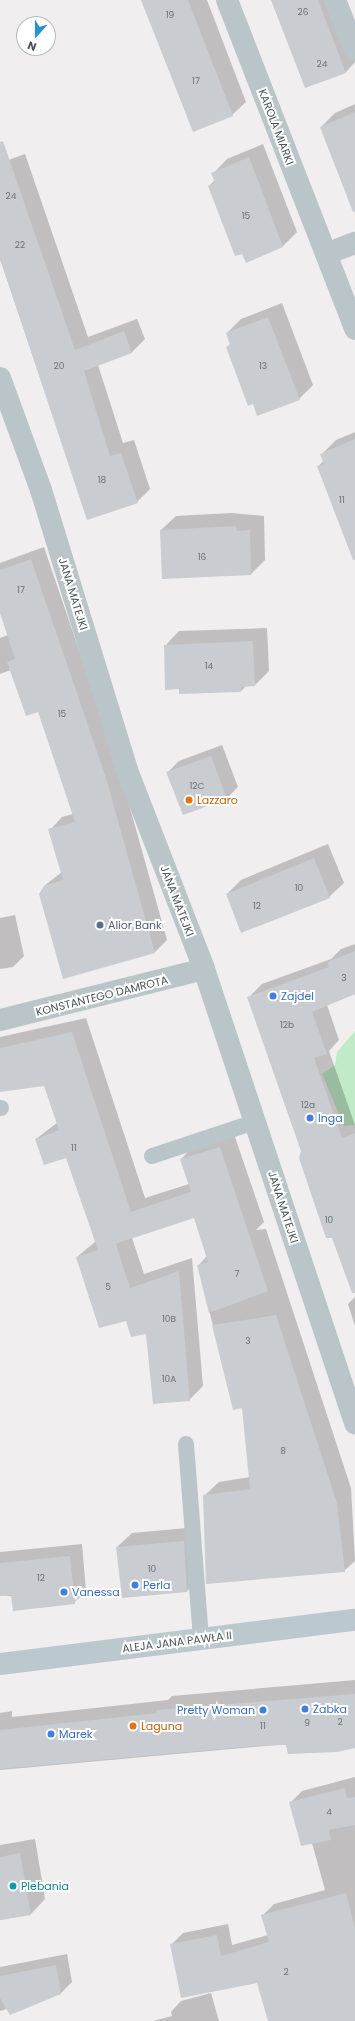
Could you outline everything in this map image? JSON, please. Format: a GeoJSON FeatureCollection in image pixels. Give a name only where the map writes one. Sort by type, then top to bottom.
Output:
{"type":"FeatureCollection","features":[{"type":"Feature","properties":{"kind":"main road","name":"ALEJA JANA PAWŁA II"},"geometry":{"type":"LineString","coordinates":[[0,1664],[355,1620]]}},
{"type":"Feature","properties":{"kind":"street","name":"KAROLA MIARKI"},"geometry":{"type":"LineString","coordinates":[[227,0],[355,329]]}},
{"type":"Feature","properties":{"kind":"street"},"geometry":{"type":"LineString","coordinates":[[335,0],[355,50]]}},
{"type":"Feature","properties":{"kind":"street"},"geometry":{"type":"LineString","coordinates":[[326,254],[355,242]]}},
{"type":"Feature","properties":{"kind":"street","name":"JANA MATEJKI"},"geometry":{"type":"LineString","coordinates":[[0,378],[41,490],[127,770],[204,969],[355,1424]]}},
{"type":"Feature","properties":{"kind":"street","name":"KONSTANTEGO DAMROTA"},"geometry":{"type":"LineString","coordinates":[[0,1020],[204,969]]}},
{"type":"Feature","properties":{"kind":"lane"},"geometry":{"type":"LineString","coordinates":[[152,1156],[255,1122]]}},
{"type":"Feature","properties":{"kind":"lane"},"geometry":{"type":"LineString","coordinates":[[186,1444],[201,1639]]}},
{"type":"Feature","properties":{"kind":"green space"},"geometry":{"type":"Polygon","coordinates":[[[355,1031],[355,1125],[344,1126],[322,1074],[335,1065],[337,1052],[355,1031]]]}},
{"type":"Feature","properties":{"kind":"building"},"geometry":{"type":"Polygon","coordinates":[[[141,0],[188,0],[233,116],[193,132],[141,0]]]}},
{"type":"Feature","properties":{"kind":"building"},"geometry":{"type":"Polygon","coordinates":[[[271,0],[318,0],[346,73],[305,88],[271,0]]]}},
{"type":"Feature","properties":{"kind":"building"},"geometry":{"type":"Polygon","coordinates":[[[355,112],[355,211],[353,212],[320,127],[355,112]]]}},
{"type":"Feature","properties":{"kind":"building"},"geometry":{"type":"Polygon","coordinates":[[[3,141],[75,350],[124,331],[132,353],[84,371],[110,456],[121,453],[138,503],[87,520],[0,258],[0,142],[3,141]]]}},
{"type":"Feature","properties":{"kind":"building"},"geometry":{"type":"Polygon","coordinates":[[[249,157],[283,247],[246,263],[242,254],[235,256],[208,186],[215,183],[211,173],[249,157]]]}},
{"type":"Feature","properties":{"kind":"building"},"geometry":{"type":"Polygon","coordinates":[[[268,317],[300,400],[257,416],[253,404],[248,406],[226,347],[230,345],[226,333],[268,317]]]}},
{"type":"Feature","properties":{"kind":"building"},"geometry":{"type":"Polygon","coordinates":[[[355,439],[355,560],[353,560],[317,466],[324,464],[320,454],[355,439]]]}},
{"type":"Feature","properties":{"kind":"building"},"geometry":{"type":"Polygon","coordinates":[[[236,526],[237,531],[250,530],[251,575],[162,579],[160,530],[236,526]]]}},
{"type":"Feature","properties":{"kind":"building"},"geometry":{"type":"Polygon","coordinates":[[[31,559],[106,778],[155,953],[63,979],[39,894],[44,886],[63,880],[48,829],[75,822],[38,712],[26,716],[7,662],[15,659],[0,613],[0,570],[31,559]]]}},
{"type":"Feature","properties":{"kind":"building"},"geometry":{"type":"Polygon","coordinates":[[[253,641],[255,686],[241,687],[241,692],[179,694],[179,689],[165,690],[164,645],[253,641]]]}},
{"type":"Feature","properties":{"kind":"building"},"geometry":{"type":"Polygon","coordinates":[[[211,756],[227,799],[183,815],[166,772],[211,756]]]}},
{"type":"Feature","properties":{"kind":"building"},"geometry":{"type":"Polygon","coordinates":[[[314,858],[330,898],[241,933],[226,894],[314,858]]]}},
{"type":"Feature","properties":{"kind":"building"},"geometry":{"type":"Polygon","coordinates":[[[355,951],[355,994],[312,1012],[327,1054],[314,1058],[342,1138],[355,1133],[355,1293],[352,1293],[332,1238],[326,1238],[299,1158],[301,1151],[247,997],[329,967],[327,962],[355,951]]]}},
{"type":"Feature","properties":{"kind":"building"},"geometry":{"type":"Polygon","coordinates":[[[72,1032],[131,1212],[191,1192],[180,1159],[220,1147],[268,1291],[209,1313],[197,1265],[208,1262],[194,1218],[112,1245],[116,1244],[130,1288],[179,1271],[190,1401],[153,1404],[146,1334],[131,1337],[126,1321],[99,1328],[76,1257],[98,1250],[66,1158],[44,1165],[35,1139],[59,1130],[44,1086],[0,1092],[0,1048],[72,1032]]]}},
{"type":"Feature","properties":{"kind":"building"},"geometry":{"type":"Polygon","coordinates":[[[276,1315],[337,1503],[345,1572],[206,1584],[203,1495],[250,1489],[242,1408],[233,1410],[212,1325],[276,1315]]]}},
{"type":"Feature","properties":{"kind":"building"},"geometry":{"type":"Polygon","coordinates":[[[184,1541],[187,1592],[122,1598],[116,1547],[184,1541]]]}},
{"type":"Feature","properties":{"kind":"building"},"geometry":{"type":"Polygon","coordinates":[[[70,1556],[75,1604],[13,1611],[11,1595],[0,1596],[0,1563],[70,1556]]]}},
{"type":"Feature","properties":{"kind":"building"},"geometry":{"type":"Polygon","coordinates":[[[355,1694],[355,1748],[337,1752],[288,1754],[286,1745],[255,1746],[0,1769],[0,1730],[157,1713],[156,1710],[355,1694]]]}},
{"type":"Feature","properties":{"kind":"building"},"geometry":{"type":"Polygon","coordinates":[[[345,1788],[347,1798],[355,1797],[355,1825],[329,1830],[331,1840],[301,1846],[289,1802],[345,1788]]]}},
{"type":"Feature","properties":{"kind":"building","name":"Plebania"},"geometry":{"type":"Polygon","coordinates":[[[20,1853],[31,1915],[0,1920],[0,1857],[20,1853]]]}},
{"type":"Feature","properties":{"kind":"building"},"geometry":{"type":"Polygon","coordinates":[[[346,1893],[355,1928],[355,2021],[268,2021],[257,1983],[181,1998],[170,1944],[217,1935],[221,1956],[269,1942],[261,1915],[346,1893]]]}},
{"type":"Feature","properties":{"kind":"building"},"geometry":{"type":"Polygon","coordinates":[[[56,1965],[61,1994],[10,2015],[0,1998],[0,1976],[56,1965]]]}},
{"type":"Feature","properties":{"kind":"place","name":"Lazzaro"},"geometry":{"type":"Point","coordinates":[189,800]}},
{"type":"Feature","properties":{"kind":"place","name":"Alior Bank"},"geometry":{"type":"Point","coordinates":[100,925]}},
{"type":"Feature","properties":{"kind":"place","name":"Zajdel"},"geometry":{"type":"Point","coordinates":[273,996]}},
{"type":"Feature","properties":{"kind":"place","name":"Inga"},"geometry":{"type":"Point","coordinates":[310,1118]}},
{"type":"Feature","properties":{"kind":"place","name":"Perla"},"geometry":{"type":"Point","coordinates":[135,1585]}},
{"type":"Feature","properties":{"kind":"place","name":"Vanessa"},"geometry":{"type":"Point","coordinates":[64,1592]}},
{"type":"Feature","properties":{"kind":"place","name":"Żabka"},"geometry":{"type":"Point","coordinates":[305,1709]}},
{"type":"Feature","properties":{"kind":"place","name":"Pretty Woman"},"geometry":{"type":"Point","coordinates":[263,1710]}},
{"type":"Feature","properties":{"kind":"place","name":"Laguna"},"geometry":{"type":"Point","coordinates":[133,1726]}},
{"type":"Feature","properties":{"kind":"place","name":"Marek"},"geometry":{"type":"Point","coordinates":[51,1734]}},
{"type":"Feature","properties":{"kind":"place","name":"Plebania"},"geometry":{"type":"Point","coordinates":[13,1886]}}]}
